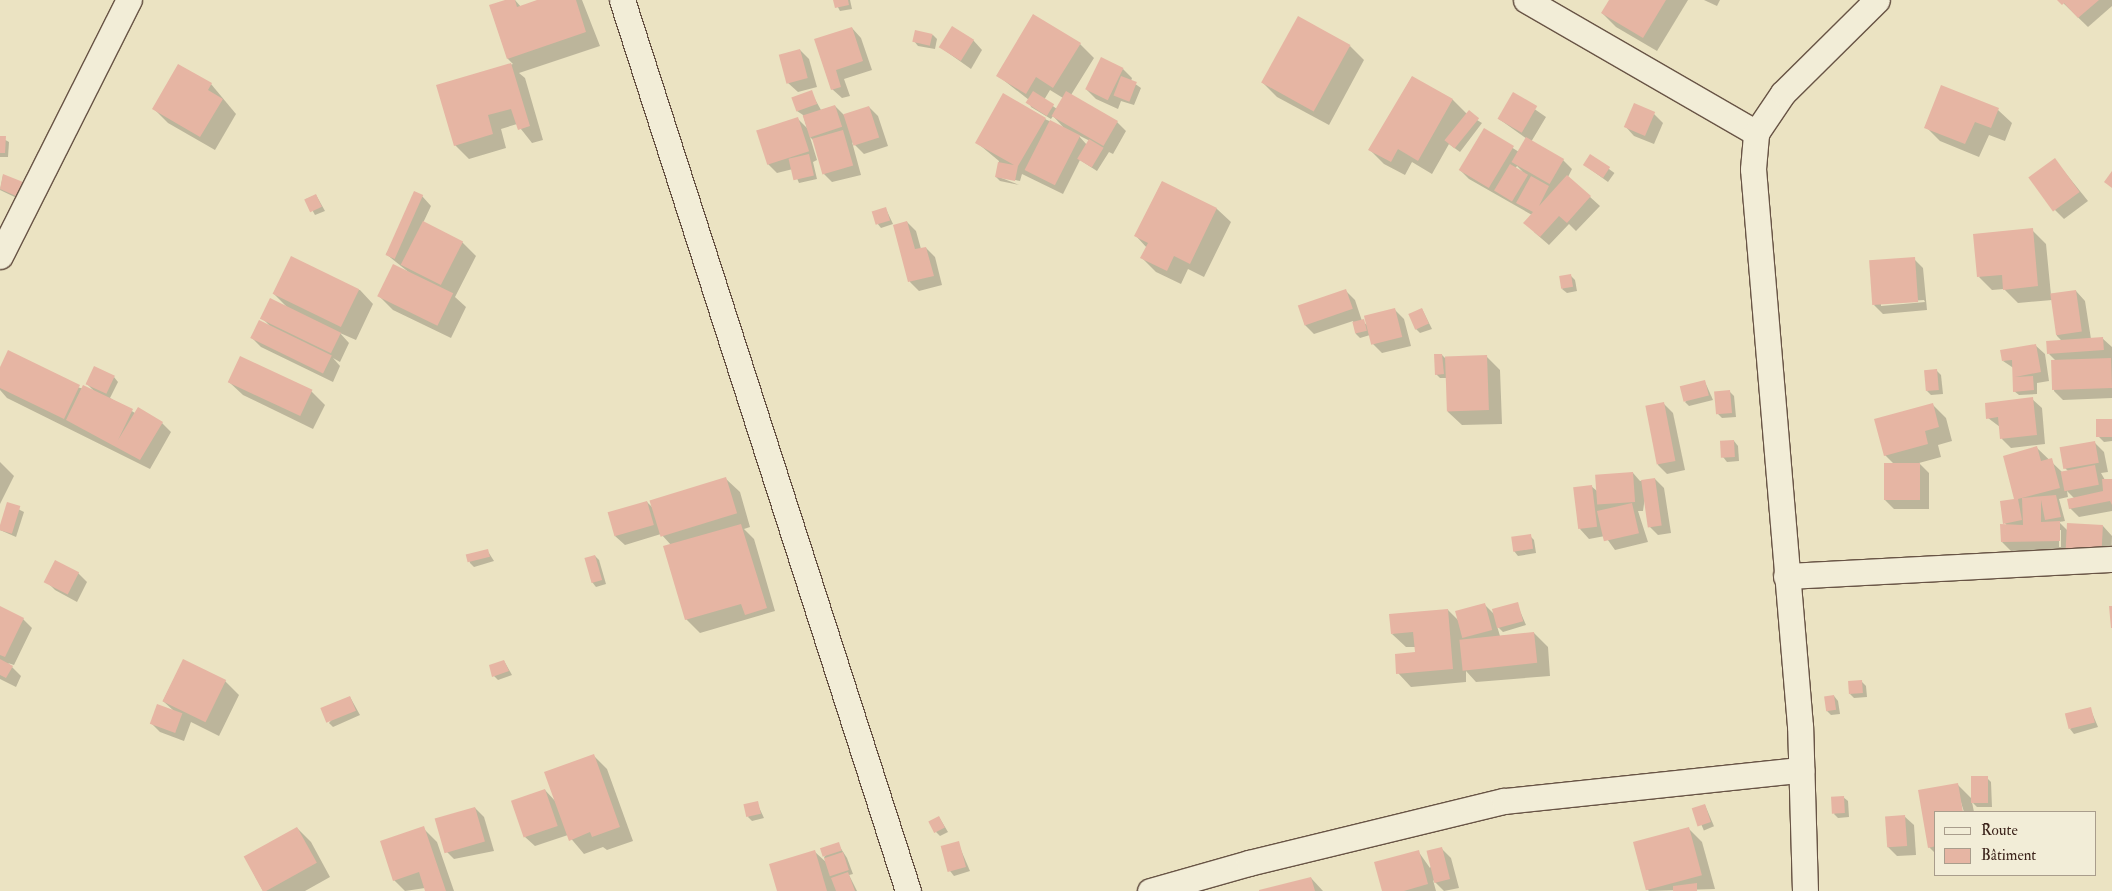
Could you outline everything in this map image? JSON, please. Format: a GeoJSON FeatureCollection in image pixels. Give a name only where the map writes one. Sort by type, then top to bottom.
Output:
{"type":"FeatureCollection","features":[{"type":"Feature","properties":{"kind":"street"},"geometry":{"type":"LineString","coordinates":[[0,256],[129,0]]}},
{"type":"Feature","properties":{"kind":"street"},"geometry":{"type":"LineString","coordinates":[[622,0],[908,891]]}},
{"type":"Feature","properties":{"kind":"street"},"geometry":{"type":"LineString","coordinates":[[1526,0],[1756,133]]}},
{"type":"Feature","properties":{"kind":"street"},"geometry":{"type":"LineString","coordinates":[[1805,891],[1801,770],[1753,169],[1756,133],[1784,93],[1877,0]]}},
{"type":"Feature","properties":{"kind":"street"},"geometry":{"type":"LineString","coordinates":[[1786,576],[2112,559]]}},
{"type":"Feature","properties":{"kind":"street"},"geometry":{"type":"LineString","coordinates":[[1150,891],[1249,863],[1504,801],[1801,770]]}},
{"type":"Feature","properties":{"kind":"building"},"geometry":{"type":"Polygon","coordinates":[[[505,0],[515,0],[517,7],[537,0],[576,0],[586,32],[507,59],[489,5],[505,0]]]}},
{"type":"Feature","properties":{"kind":"building"},"geometry":{"type":"Polygon","coordinates":[[[833,0],[848,0],[849,5],[835,8],[833,0]]]}},
{"type":"Feature","properties":{"kind":"building"},"geometry":{"type":"Polygon","coordinates":[[[1609,0],[1666,0],[1643,38],[1601,13],[1609,0]]]}},
{"type":"Feature","properties":{"kind":"building"},"geometry":{"type":"Polygon","coordinates":[[[2057,0],[2099,0],[2078,18],[2064,3],[2062,5],[2057,0]]]}},
{"type":"Feature","properties":{"kind":"building"},"geometry":{"type":"Polygon","coordinates":[[[1033,14],[1081,43],[1053,88],[1036,77],[1026,94],[996,76],[1033,14]]]}},
{"type":"Feature","properties":{"kind":"building"},"geometry":{"type":"Polygon","coordinates":[[[1298,16],[1350,45],[1314,112],[1261,82],[1298,16]]]}},
{"type":"Feature","properties":{"kind":"building"},"geometry":{"type":"Polygon","coordinates":[[[952,26],[974,40],[961,61],[939,47],[952,26]]]}},
{"type":"Feature","properties":{"kind":"building"},"geometry":{"type":"Polygon","coordinates":[[[852,27],[863,61],[836,70],[841,87],[831,90],[814,39],[852,27]]]}},
{"type":"Feature","properties":{"kind":"building"},"geometry":{"type":"Polygon","coordinates":[[[915,30],[933,34],[930,46],[912,42],[915,30]]]}},
{"type":"Feature","properties":{"kind":"building"},"geometry":{"type":"Polygon","coordinates":[[[800,49],[808,78],[787,84],[779,55],[800,49]]]}},
{"type":"Feature","properties":{"kind":"building"},"geometry":{"type":"Polygon","coordinates":[[[1101,57],[1123,68],[1108,100],[1085,89],[1101,57]]]}},
{"type":"Feature","properties":{"kind":"building"},"geometry":{"type":"Polygon","coordinates":[[[511,63],[530,126],[518,130],[511,109],[488,115],[493,134],[454,146],[436,85],[511,63]]]}},
{"type":"Feature","properties":{"kind":"building"},"geometry":{"type":"Polygon","coordinates":[[[178,64],[212,83],[208,90],[223,99],[200,137],[152,109],[178,64]]]}},
{"type":"Feature","properties":{"kind":"building"},"geometry":{"type":"Polygon","coordinates":[[[1121,76],[1137,82],[1129,102],[1113,96],[1121,76]]]}},
{"type":"Feature","properties":{"kind":"building"},"geometry":{"type":"Polygon","coordinates":[[[1412,76],[1453,99],[1418,161],[1398,149],[1391,162],[1368,150],[1412,76]]]}},
{"type":"Feature","properties":{"kind":"building"},"geometry":{"type":"Polygon","coordinates":[[[1941,85],[1999,108],[1991,128],[1975,122],[1965,144],[1924,128],[1941,85]]]}},
{"type":"Feature","properties":{"kind":"building"},"geometry":{"type":"Polygon","coordinates":[[[812,90],[817,104],[796,112],[791,98],[812,90]]]}},
{"type":"Feature","properties":{"kind":"building"},"geometry":{"type":"Polygon","coordinates":[[[1033,91],[1054,104],[1047,116],[1026,103],[1033,91]]]}},
{"type":"Feature","properties":{"kind":"building"},"geometry":{"type":"Polygon","coordinates":[[[1066,91],[1118,121],[1103,146],[1052,116],[1066,91]]]}},
{"type":"Feature","properties":{"kind":"building"},"geometry":{"type":"Polygon","coordinates":[[[1513,92],[1537,106],[1522,133],[1498,119],[1513,92]]]}},
{"type":"Feature","properties":{"kind":"building"},"geometry":{"type":"Polygon","coordinates":[[[1003,93],[1046,118],[1018,166],[1015,181],[995,177],[998,162],[1014,165],[975,143],[1003,93]]]}},
{"type":"Feature","properties":{"kind":"building"},"geometry":{"type":"Polygon","coordinates":[[[1634,103],[1655,112],[1645,136],[1624,127],[1634,103]]]}},
{"type":"Feature","properties":{"kind":"building"},"geometry":{"type":"Polygon","coordinates":[[[835,105],[842,127],[810,137],[803,116],[835,105]]]}},
{"type":"Feature","properties":{"kind":"building"},"geometry":{"type":"Polygon","coordinates":[[[869,106],[879,137],[854,146],[843,114],[869,106]]]}},
{"type":"Feature","properties":{"kind":"building"},"geometry":{"type":"Polygon","coordinates":[[[1469,110],[1479,118],[1455,148],[1444,140],[1469,110]]]}},
{"type":"Feature","properties":{"kind":"building"},"geometry":{"type":"Polygon","coordinates":[[[798,117],[809,151],[767,165],[756,131],[798,117]]]}},
{"type":"Feature","properties":{"kind":"building"},"geometry":{"type":"Polygon","coordinates":[[[1050,120],[1080,135],[1055,185],[1025,170],[1050,120]]]}},
{"type":"Feature","properties":{"kind":"building"},"geometry":{"type":"Polygon","coordinates":[[[1484,128],[1514,146],[1489,188],[1459,170],[1484,128]]]}},
{"type":"Feature","properties":{"kind":"building"},"geometry":{"type":"Polygon","coordinates":[[[843,130],[853,166],[822,174],[812,139],[843,130]]]}},
{"type":"Feature","properties":{"kind":"building"},"geometry":{"type":"Polygon","coordinates":[[[0,136],[6,136],[5,153],[0,153],[0,136]]]}},
{"type":"Feature","properties":{"kind":"building"},"geometry":{"type":"Polygon","coordinates":[[[1526,137],[1564,159],[1550,184],[1512,162],[1526,137]]]}},
{"type":"Feature","properties":{"kind":"building"},"geometry":{"type":"Polygon","coordinates":[[[1089,139],[1104,148],[1092,167],[1077,159],[1089,139]]]}},
{"type":"Feature","properties":{"kind":"building"},"geometry":{"type":"Polygon","coordinates":[[[809,154],[814,175],[793,180],[789,159],[809,154]]]}},
{"type":"Feature","properties":{"kind":"building"},"geometry":{"type":"Polygon","coordinates":[[[1590,154],[1610,167],[1603,178],[1583,165],[1590,154]]]}},
{"type":"Feature","properties":{"kind":"building"},"geometry":{"type":"Polygon","coordinates":[[[2055,158],[2080,192],[2053,211],[2028,177],[2055,158]]]}},
{"type":"Feature","properties":{"kind":"building"},"geometry":{"type":"Polygon","coordinates":[[[1510,164],[1528,175],[1512,201],[1494,191],[1510,164]]]}},
{"type":"Feature","properties":{"kind":"building"},"geometry":{"type":"Polygon","coordinates":[[[2112,171],[2112,188],[2104,182],[2112,171]]]}},
{"type":"Feature","properties":{"kind":"building"},"geometry":{"type":"Polygon","coordinates":[[[3,174],[23,182],[16,196],[0,189],[3,174]]]}},
{"type":"Feature","properties":{"kind":"building"},"geometry":{"type":"Polygon","coordinates":[[[1567,175],[1591,196],[1567,223],[1559,216],[1540,237],[1523,223],[1533,212],[1516,203],[1531,176],[1549,186],[1539,206],[1567,175]]]}},
{"type":"Feature","properties":{"kind":"building"},"geometry":{"type":"Polygon","coordinates":[[[1162,181],[1217,208],[1190,264],[1174,256],[1167,271],[1140,258],[1148,243],[1134,236],[1162,181]]]}},
{"type":"Feature","properties":{"kind":"building"},"geometry":{"type":"Polygon","coordinates":[[[414,191],[423,195],[395,259],[386,255],[414,191]]]}},
{"type":"Feature","properties":{"kind":"building"},"geometry":{"type":"Polygon","coordinates":[[[316,194],[322,207],[310,212],[304,199],[316,194]]]}},
{"type":"Feature","properties":{"kind":"building"},"geometry":{"type":"Polygon","coordinates":[[[886,207],[890,220],[876,225],[872,211],[886,207]]]}},
{"type":"Feature","properties":{"kind":"building"},"geometry":{"type":"Polygon","coordinates":[[[423,221],[463,241],[441,285],[401,265],[423,221]]]}},
{"type":"Feature","properties":{"kind":"building"},"geometry":{"type":"Polygon","coordinates":[[[907,221],[915,249],[926,247],[934,276],[908,282],[893,225],[907,221]]]}},
{"type":"Feature","properties":{"kind":"building"},"geometry":{"type":"Polygon","coordinates":[[[2033,228],[2038,286],[2003,290],[2002,275],[1977,277],[1973,234],[2033,228]]]}},
{"type":"Feature","properties":{"kind":"building"},"geometry":{"type":"Polygon","coordinates":[[[291,256],[359,289],[341,327],[273,294],[291,256]]]}},
{"type":"Feature","properties":{"kind":"building"},"geometry":{"type":"Polygon","coordinates":[[[1915,257],[1918,302],[1872,305],[1869,260],[1915,257]]]}},
{"type":"Feature","properties":{"kind":"building"},"geometry":{"type":"Polygon","coordinates":[[[393,264],[453,293],[437,326],[377,296],[393,264]]]}},
{"type":"Feature","properties":{"kind":"building"},"geometry":{"type":"Polygon","coordinates":[[[1571,274],[1573,287],[1561,289],[1559,276],[1571,274]]]}},
{"type":"Feature","properties":{"kind":"building"},"geometry":{"type":"Polygon","coordinates":[[[1346,289],[1353,309],[1305,325],[1298,306],[1346,289]]]}},
{"type":"Feature","properties":{"kind":"building"},"geometry":{"type":"Polygon","coordinates":[[[2076,290],[2082,332],[2056,335],[2050,294],[2076,290]]]}},
{"type":"Feature","properties":{"kind":"building"},"geometry":{"type":"Polygon","coordinates":[[[270,298],[341,333],[331,353],[260,319],[270,298]]]}},
{"type":"Feature","properties":{"kind":"building"},"geometry":{"type":"Polygon","coordinates":[[[1395,308],[1402,337],[1371,345],[1364,316],[1395,308]]]}},
{"type":"Feature","properties":{"kind":"building"},"geometry":{"type":"Polygon","coordinates":[[[1422,308],[1429,324],[1415,330],[1408,314],[1422,308]]]}},
{"type":"Feature","properties":{"kind":"building"},"geometry":{"type":"Polygon","coordinates":[[[1364,319],[1367,331],[1355,334],[1352,322],[1364,319]]]}},
{"type":"Feature","properties":{"kind":"building"},"geometry":{"type":"Polygon","coordinates":[[[259,320],[332,356],[323,373],[250,338],[259,320]]]}},
{"type":"Feature","properties":{"kind":"building"},"geometry":{"type":"Polygon","coordinates":[[[2103,337],[2104,350],[2047,354],[2046,341],[2103,337]]]}},
{"type":"Feature","properties":{"kind":"building"},"geometry":{"type":"Polygon","coordinates":[[[2036,344],[2041,372],[2015,377],[2033,376],[2034,390],[2013,392],[2012,360],[2002,361],[2000,350],[2036,344]]]}},
{"type":"Feature","properties":{"kind":"building"},"geometry":{"type":"Polygon","coordinates":[[[8,350],[80,385],[64,419],[0,388],[0,367],[8,350]]]}},
{"type":"Feature","properties":{"kind":"building"},"geometry":{"type":"Polygon","coordinates":[[[1434,354],[1442,354],[1444,374],[1435,375],[1434,354]]]}},
{"type":"Feature","properties":{"kind":"building"},"geometry":{"type":"Polygon","coordinates":[[[1487,355],[1489,410],[1447,411],[1445,356],[1487,355]]]}},
{"type":"Feature","properties":{"kind":"building"},"geometry":{"type":"Polygon","coordinates":[[[240,356],[313,390],[300,416],[228,382],[240,356]]]}},
{"type":"Feature","properties":{"kind":"building"},"geometry":{"type":"Polygon","coordinates":[[[2111,358],[2112,388],[2052,390],[2051,360],[2111,358]]]}},
{"type":"Feature","properties":{"kind":"building"},"geometry":{"type":"Polygon","coordinates":[[[94,366],[115,376],[106,394],[86,384],[94,366]]]}},
{"type":"Feature","properties":{"kind":"building"},"geometry":{"type":"Polygon","coordinates":[[[1937,369],[1939,390],[1926,391],[1924,370],[1937,369]]]}},
{"type":"Feature","properties":{"kind":"building"},"geometry":{"type":"Polygon","coordinates":[[[1705,380],[1709,396],[1684,402],[1680,386],[1705,380]]]}},
{"type":"Feature","properties":{"kind":"building"},"geometry":{"type":"Polygon","coordinates":[[[83,385],[133,409],[118,440],[138,407],[163,422],[140,460],[66,420],[83,385]]]}},
{"type":"Feature","properties":{"kind":"building"},"geometry":{"type":"Polygon","coordinates":[[[1730,390],[1732,413],[1716,414],[1714,391],[1730,390]]]}},
{"type":"Feature","properties":{"kind":"building"},"geometry":{"type":"Polygon","coordinates":[[[2033,397],[2037,435],[2000,439],[1998,417],[1986,419],[1985,403],[2033,397]]]}},
{"type":"Feature","properties":{"kind":"building"},"geometry":{"type":"Polygon","coordinates":[[[1664,402],[1675,461],[1657,465],[1645,406],[1664,402]]]}},
{"type":"Feature","properties":{"kind":"building"},"geometry":{"type":"Polygon","coordinates":[[[1933,403],[1939,427],[1925,431],[1928,444],[1884,456],[1874,419],[1933,403]]]}},
{"type":"Feature","properties":{"kind":"building"},"geometry":{"type":"Polygon","coordinates":[[[2096,419],[2112,419],[2112,437],[2096,437],[2096,419]]]}},
{"type":"Feature","properties":{"kind":"building"},"geometry":{"type":"Polygon","coordinates":[[[1734,440],[1735,457],[1721,458],[1720,441],[1734,440]]]}},
{"type":"Feature","properties":{"kind":"building"},"geometry":{"type":"Polygon","coordinates":[[[2095,441],[2099,463],[2063,469],[2060,447],[2095,441]]]}},
{"type":"Feature","properties":{"kind":"building"},"geometry":{"type":"Polygon","coordinates":[[[2037,446],[2041,461],[2052,458],[2060,488],[2018,499],[2022,520],[2003,524],[2000,501],[2014,499],[2003,456],[2037,446]]]}},
{"type":"Feature","properties":{"kind":"building"},"geometry":{"type":"Polygon","coordinates":[[[1884,463],[1920,463],[1920,500],[1884,500],[1884,463]]]}},
{"type":"Feature","properties":{"kind":"building"},"geometry":{"type":"Polygon","coordinates":[[[2095,465],[2099,485],[2064,491],[2061,472],[2095,465]]]}},
{"type":"Feature","properties":{"kind":"building"},"geometry":{"type":"Polygon","coordinates":[[[1633,472],[1635,502],[1597,505],[1595,475],[1633,472]]]}},
{"type":"Feature","properties":{"kind":"building"},"geometry":{"type":"Polygon","coordinates":[[[726,477],[737,513],[661,537],[649,500],[726,477]]]}},
{"type":"Feature","properties":{"kind":"building"},"geometry":{"type":"Polygon","coordinates":[[[1655,478],[1662,526],[1648,527],[1641,480],[1655,478]]]}},
{"type":"Feature","properties":{"kind":"building"},"geometry":{"type":"Polygon","coordinates":[[[2102,479],[2112,479],[2112,505],[2110,501],[2069,509],[2067,499],[2103,491],[2102,479]]]}},
{"type":"Feature","properties":{"kind":"building"},"geometry":{"type":"Polygon","coordinates":[[[1592,485],[1597,527],[1578,529],[1573,487],[1592,485]]]}},
{"type":"Feature","properties":{"kind":"building"},"geometry":{"type":"Polygon","coordinates":[[[2056,495],[2061,517],[2045,520],[2041,500],[2041,522],[2060,521],[2060,541],[2001,542],[2000,524],[2023,525],[2022,498],[2056,495]]]}},
{"type":"Feature","properties":{"kind":"building"},"geometry":{"type":"Polygon","coordinates":[[[647,501],[654,525],[614,536],[608,512],[647,501]]]}},
{"type":"Feature","properties":{"kind":"building"},"geometry":{"type":"Polygon","coordinates":[[[7,502],[20,506],[12,534],[0,530],[7,502]]]}},
{"type":"Feature","properties":{"kind":"building"},"geometry":{"type":"Polygon","coordinates":[[[1632,503],[1639,533],[1604,541],[1597,511],[1632,503]]]}},
{"type":"Feature","properties":{"kind":"building"},"geometry":{"type":"Polygon","coordinates":[[[2067,523],[2103,525],[2102,550],[2066,548],[2067,523]]]}},
{"type":"Feature","properties":{"kind":"building"},"geometry":{"type":"Polygon","coordinates":[[[741,524],[767,608],[745,615],[741,604],[685,620],[663,546],[741,524]]]}},
{"type":"Feature","properties":{"kind":"building"},"geometry":{"type":"Polygon","coordinates":[[[1531,534],[1533,549],[1513,552],[1511,537],[1531,534]]]}},
{"type":"Feature","properties":{"kind":"building"},"geometry":{"type":"Polygon","coordinates":[[[488,549],[490,557],[468,562],[466,555],[488,549]]]}},
{"type":"Feature","properties":{"kind":"building"},"geometry":{"type":"Polygon","coordinates":[[[595,555],[602,580],[592,583],[584,558],[595,555]]]}},
{"type":"Feature","properties":{"kind":"building"},"geometry":{"type":"Polygon","coordinates":[[[55,560],[79,572],[68,595],[44,582],[55,560]]]}},
{"type":"Feature","properties":{"kind":"building"},"geometry":{"type":"Polygon","coordinates":[[[1518,602],[1523,621],[1497,628],[1492,609],[1518,602]]]}},
{"type":"Feature","properties":{"kind":"building"},"geometry":{"type":"Polygon","coordinates":[[[1485,603],[1492,630],[1462,638],[1455,611],[1485,603]]]}},
{"type":"Feature","properties":{"kind":"building"},"geometry":{"type":"Polygon","coordinates":[[[0,606],[24,618],[5,657],[0,655],[0,606]]]}},
{"type":"Feature","properties":{"kind":"building"},"geometry":{"type":"Polygon","coordinates":[[[2109,606],[2112,606],[2112,628],[2111,628],[2109,606]]]}},
{"type":"Feature","properties":{"kind":"building"},"geometry":{"type":"Polygon","coordinates":[[[1448,609],[1453,669],[1396,674],[1395,654],[1415,652],[1413,632],[1391,634],[1389,614],[1448,609]]]}},
{"type":"Feature","properties":{"kind":"building"},"geometry":{"type":"Polygon","coordinates":[[[1534,632],[1537,663],[1463,671],[1459,640],[1534,632]]]}},
{"type":"Feature","properties":{"kind":"building"},"geometry":{"type":"Polygon","coordinates":[[[0,659],[13,666],[6,678],[0,675],[0,659]]]}},
{"type":"Feature","properties":{"kind":"building"},"geometry":{"type":"Polygon","coordinates":[[[183,659],[226,680],[206,722],[162,701],[183,659]]]}},
{"type":"Feature","properties":{"kind":"building"},"geometry":{"type":"Polygon","coordinates":[[[504,660],[509,671],[492,677],[489,665],[504,660]]]}},
{"type":"Feature","properties":{"kind":"building"},"geometry":{"type":"Polygon","coordinates":[[[1862,680],[1863,693],[1849,694],[1848,681],[1862,680]]]}},
{"type":"Feature","properties":{"kind":"building"},"geometry":{"type":"Polygon","coordinates":[[[1834,695],[1836,710],[1826,711],[1824,696],[1834,695]]]}},
{"type":"Feature","properties":{"kind":"building"},"geometry":{"type":"Polygon","coordinates":[[[350,696],[356,711],[326,723],[320,708],[350,696]]]}},
{"type":"Feature","properties":{"kind":"building"},"geometry":{"type":"Polygon","coordinates":[[[157,704],[182,713],[175,733],[150,724],[157,704]]]}},
{"type":"Feature","properties":{"kind":"building"},"geometry":{"type":"Polygon","coordinates":[[[2091,707],[2095,723],[2069,729],[2065,714],[2091,707]]]}},
{"type":"Feature","properties":{"kind":"building"},"geometry":{"type":"Polygon","coordinates":[[[594,754],[620,827],[592,837],[590,832],[569,841],[544,772],[594,754]]]}},
{"type":"Feature","properties":{"kind":"building"},"geometry":{"type":"Polygon","coordinates":[[[1971,776],[1988,776],[1988,803],[1971,803],[1971,776]]]}},
{"type":"Feature","properties":{"kind":"building"},"geometry":{"type":"Polygon","coordinates":[[[1958,783],[1963,811],[1934,811],[1934,846],[1928,848],[1918,790],[1958,783]]]}},
{"type":"Feature","properties":{"kind":"building"},"geometry":{"type":"Polygon","coordinates":[[[545,789],[558,826],[524,838],[511,801],[545,789]]]}},
{"type":"Feature","properties":{"kind":"building"},"geometry":{"type":"Polygon","coordinates":[[[1844,796],[1845,813],[1832,814],[1831,797],[1844,796]]]}},
{"type":"Feature","properties":{"kind":"building"},"geometry":{"type":"Polygon","coordinates":[[[758,801],[761,814],[746,817],[743,804],[758,801]]]}},
{"type":"Feature","properties":{"kind":"building"},"geometry":{"type":"Polygon","coordinates":[[[1705,804],[1711,822],[1698,826],[1692,808],[1705,804]]]}},
{"type":"Feature","properties":{"kind":"building"},"geometry":{"type":"Polygon","coordinates":[[[475,807],[485,842],[445,853],[435,819],[475,807]]]}},
{"type":"Feature","properties":{"kind":"building"},"geometry":{"type":"Polygon","coordinates":[[[1905,815],[1907,846],[1887,847],[1885,816],[1905,815]]]}},
{"type":"Feature","properties":{"kind":"building"},"geometry":{"type":"Polygon","coordinates":[[[939,816],[945,828],[934,833],[928,821],[939,816]]]}},
{"type":"Feature","properties":{"kind":"building"},"geometry":{"type":"Polygon","coordinates":[[[424,826],[446,891],[425,891],[419,872],[393,881],[380,841],[424,826]]]}},
{"type":"Feature","properties":{"kind":"building"},"geometry":{"type":"Polygon","coordinates":[[[297,827],[317,863],[266,891],[263,891],[244,857],[297,827]]]}},
{"type":"Feature","properties":{"kind":"building"},"geometry":{"type":"Polygon","coordinates":[[[1689,827],[1702,875],[1646,890],[1633,842],[1689,827]]]}},
{"type":"Feature","properties":{"kind":"building"},"geometry":{"type":"Polygon","coordinates":[[[959,841],[966,867],[948,872],[941,846],[959,841]]]}},
{"type":"Feature","properties":{"kind":"building"},"geometry":{"type":"Polygon","coordinates":[[[839,842],[842,851],[823,857],[820,848],[839,842]]]}},
{"type":"Feature","properties":{"kind":"building"},"geometry":{"type":"Polygon","coordinates":[[[1442,847],[1450,879],[1434,883],[1426,851],[1442,847]]]}},
{"type":"Feature","properties":{"kind":"building"},"geometry":{"type":"Polygon","coordinates":[[[815,850],[827,891],[777,891],[769,864],[815,850]]]}},
{"type":"Feature","properties":{"kind":"building"},"geometry":{"type":"Polygon","coordinates":[[[1419,850],[1428,884],[1404,891],[1382,891],[1374,862],[1419,850]]]}},
{"type":"Feature","properties":{"kind":"building"},"geometry":{"type":"Polygon","coordinates":[[[843,852],[849,870],[830,876],[824,858],[843,852]]]}},
{"type":"Feature","properties":{"kind":"building"},"geometry":{"type":"Polygon","coordinates":[[[848,872],[855,891],[836,891],[831,878],[848,872]]]}},
{"type":"Feature","properties":{"kind":"building"},"geometry":{"type":"Polygon","coordinates":[[[1311,877],[1315,891],[1259,891],[1259,890],[1311,877]]]}},
{"type":"Feature","properties":{"kind":"building"},"geometry":{"type":"Polygon","coordinates":[[[1697,883],[1697,891],[1673,891],[1673,886],[1697,883]]]}}]}
